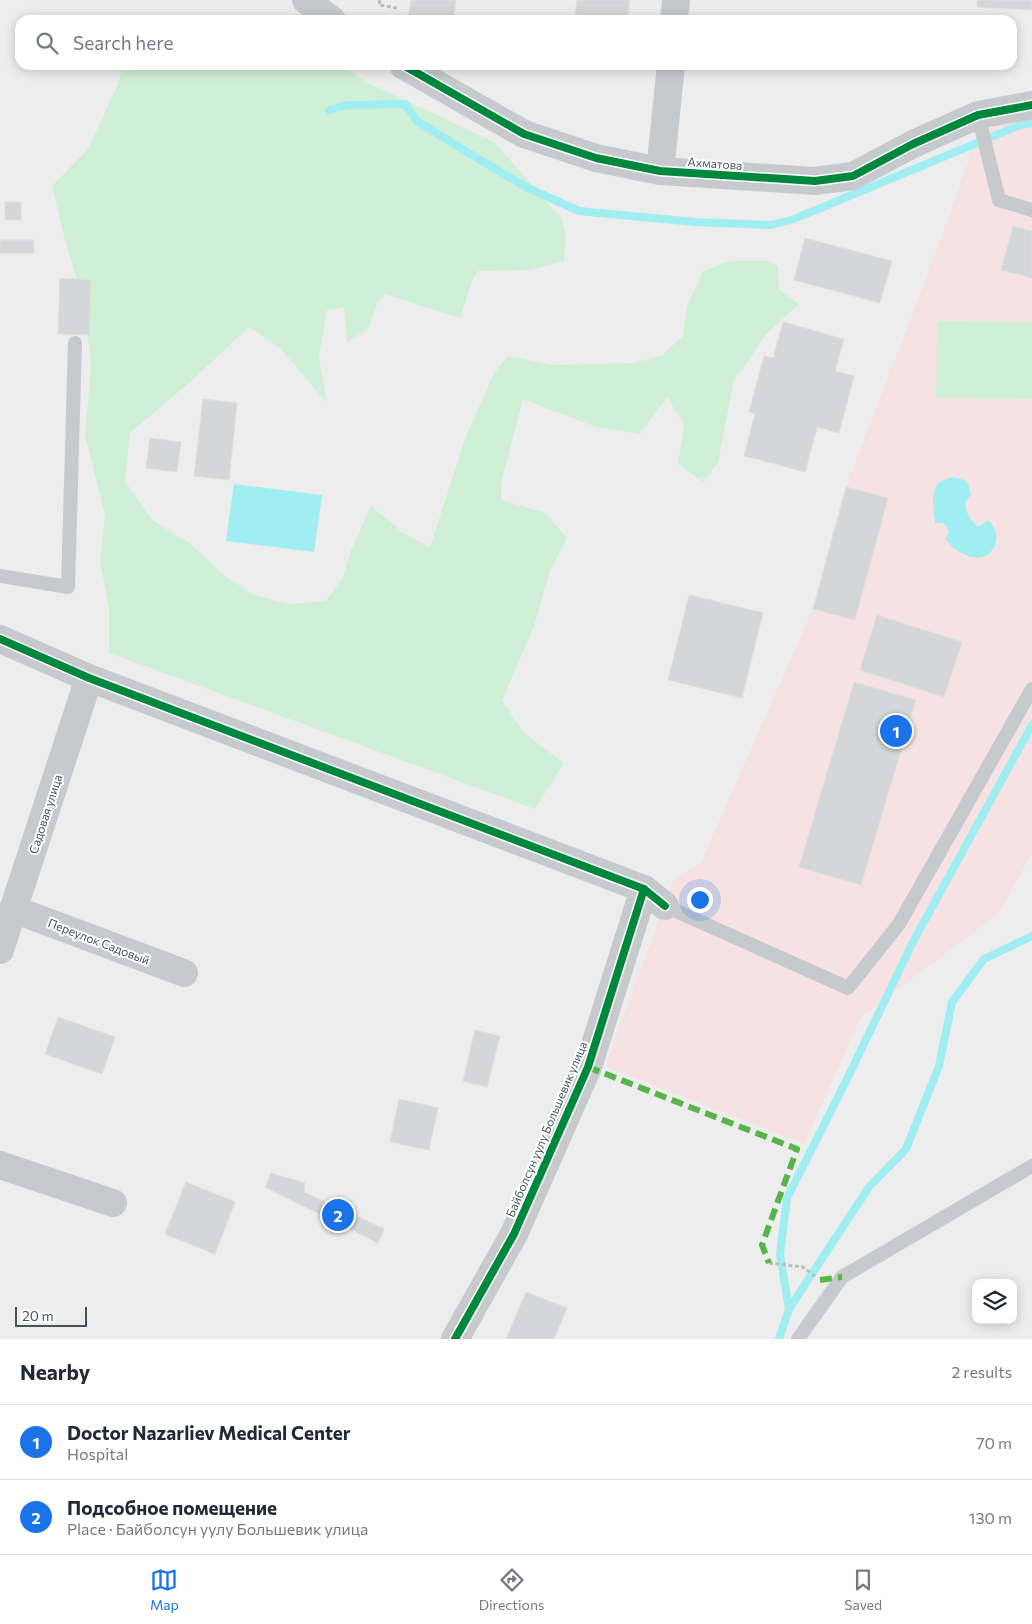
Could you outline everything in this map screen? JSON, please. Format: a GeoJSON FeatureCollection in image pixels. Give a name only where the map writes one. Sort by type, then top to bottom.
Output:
{"type":"FeatureCollection","features":[{"type":"Feature","properties":{"kind":"street"},"geometry":{"type":"LineString","coordinates":[[306,0],[326,15]]}},
{"type":"Feature","properties":{"kind":"street"},"geometry":{"type":"LineString","coordinates":[[674,15],[676,0]]}},
{"type":"Feature","properties":{"kind":"street","name":"Ахматова"},"geometry":{"type":"LineString","coordinates":[[412,70],[524,134],[596,158],[660,170],[815,182],[853,176],[913,144],[978,115],[1032,105]]}},
{"type":"Feature","properties":{"kind":"street"},"geometry":{"type":"LineString","coordinates":[[660,170],[670,70]]}},
{"type":"Feature","properties":{"kind":"street"},"geometry":{"type":"LineString","coordinates":[[0,639],[89,678],[644,889],[665,906]]}},
{"type":"Feature","properties":{"kind":"street","name":"Садовая улица"},"geometry":{"type":"LineString","coordinates":[[0,950],[89,678]]}},
{"type":"Feature","properties":{"kind":"street","name":"Байболсун уулу Большевик улица"},"geometry":{"type":"LineString","coordinates":[[455,1339],[514,1234],[588,1067],[644,889]]}},
{"type":"Feature","properties":{"kind":"street","name":"Переулок Садовый"},"geometry":{"type":"LineString","coordinates":[[13,909],[184,973]]}},
{"type":"Feature","properties":{"kind":"street"},"geometry":{"type":"LineString","coordinates":[[0,1165],[113,1203]]}},
{"type":"Feature","properties":{"kind":"lane"},"geometry":{"type":"LineString","coordinates":[[978,115],[999,200],[1032,210]]}},
{"type":"Feature","properties":{"kind":"lane"},"geometry":{"type":"LineString","coordinates":[[0,576],[68,587],[75,343]]}},
{"type":"Feature","properties":{"kind":"lane"},"geometry":{"type":"LineString","coordinates":[[665,906],[848,988],[899,924],[1032,689]]}},
{"type":"Feature","properties":{"kind":"lane"},"geometry":{"type":"LineString","coordinates":[[798,1339],[842,1278],[1032,1166]]}},
{"type":"Feature","properties":{"kind":"path"},"geometry":{"type":"LineString","coordinates":[[380,0],[380,5],[396,8]]}},
{"type":"Feature","properties":{"kind":"path"},"geometry":{"type":"LineString","coordinates":[[769,1263],[803,1267],[820,1280]]}},
{"type":"Feature","properties":{"kind":"shaded area"},"geometry":{"type":"Polygon","coordinates":[[[1032,115],[1032,853],[1000,912],[861,1017],[804,1144],[605,1066],[674,880],[701,862],[813,609],[846,487],[933,260],[981,126],[1032,115]]]}},
{"type":"Feature","properties":{"kind":"green space"},"geometry":{"type":"Polygon","coordinates":[[[122,70],[348,70],[366,82],[494,142],[562,219],[566,237],[564,261],[530,270],[478,271],[472,281],[460,318],[384,294],[377,304],[368,329],[347,342],[344,307],[327,310],[319,357],[327,403],[280,348],[249,327],[189,383],[130,433],[125,481],[153,521],[191,544],[225,576],[254,595],[290,604],[326,601],[343,577],[351,550],[371,506],[402,532],[430,547],[466,436],[493,375],[507,356],[553,365],[634,363],[662,355],[683,336],[687,306],[703,271],[735,261],[766,261],[778,266],[779,290],[799,304],[765,335],[734,380],[718,462],[704,482],[678,464],[684,425],[667,397],[640,434],[596,427],[523,399],[501,483],[501,500],[546,513],[567,538],[550,571],[534,626],[502,700],[524,733],[564,763],[535,809],[109,653],[109,608],[100,562],[105,515],[85,435],[91,366],[84,302],[66,244],[52,186],[88,149],[118,84],[122,70]]]}},
{"type":"Feature","properties":{"kind":"green space"},"geometry":{"type":"Polygon","coordinates":[[[937,321],[1032,322],[1032,399],[936,398],[937,321]]]}},
{"type":"Feature","properties":{"kind":"water"},"geometry":{"type":"Polygon","coordinates":[[[952,477],[963,480],[968,484],[971,495],[966,503],[966,511],[971,519],[977,526],[982,525],[987,520],[996,532],[994,547],[990,553],[983,557],[974,557],[958,551],[945,539],[949,533],[943,523],[935,523],[934,491],[940,482],[952,477]]]}},
{"type":"Feature","properties":{"kind":"water"},"geometry":{"type":"Polygon","coordinates":[[[234,484],[322,495],[314,552],[226,541],[234,484]]]}},
{"type":"Feature","properties":{"kind":"building"},"geometry":{"type":"Polygon","coordinates":[[[411,0],[456,0],[454,15],[409,15],[411,0]]]}},
{"type":"Feature","properties":{"kind":"building"},"geometry":{"type":"Polygon","coordinates":[[[577,0],[630,0],[628,15],[575,14],[577,0]]]}},
{"type":"Feature","properties":{"kind":"building"},"geometry":{"type":"Polygon","coordinates":[[[977,0],[1032,0],[1032,10],[977,7],[977,0]]]}},
{"type":"Feature","properties":{"kind":"building"},"geometry":{"type":"Polygon","coordinates":[[[5,202],[21,202],[21,220],[5,220],[5,202]]]}},
{"type":"Feature","properties":{"kind":"building"},"geometry":{"type":"Polygon","coordinates":[[[1013,226],[1032,231],[1032,278],[1001,270],[1013,226]]]}},
{"type":"Feature","properties":{"kind":"building"},"geometry":{"type":"Polygon","coordinates":[[[805,238],[892,261],[880,303],[794,280],[805,238]]]}},
{"type":"Feature","properties":{"kind":"building"},"geometry":{"type":"Polygon","coordinates":[[[0,240],[34,240],[34,253],[0,253],[0,240]]]}},
{"type":"Feature","properties":{"kind":"building"},"geometry":{"type":"Polygon","coordinates":[[[60,278],[91,280],[89,335],[58,334],[60,278]]]}},
{"type":"Feature","properties":{"kind":"building"},"geometry":{"type":"Polygon","coordinates":[[[783,322],[844,339],[835,371],[854,376],[839,433],[817,427],[805,472],[744,456],[755,414],[749,412],[764,356],[773,358],[783,322]]]}},
{"type":"Feature","properties":{"kind":"building"},"geometry":{"type":"Polygon","coordinates":[[[203,399],[237,403],[229,480],[194,476],[203,399]]]}},
{"type":"Feature","properties":{"kind":"building"},"geometry":{"type":"Polygon","coordinates":[[[150,438],[181,442],[177,472],[146,468],[150,438]]]}},
{"type":"Feature","properties":{"kind":"building"},"geometry":{"type":"Polygon","coordinates":[[[846,487],[888,498],[855,620],[813,609],[846,487]]]}},
{"type":"Feature","properties":{"kind":"building"},"geometry":{"type":"Polygon","coordinates":[[[689,595],[763,613],[742,698],[668,680],[689,595]]]}},
{"type":"Feature","properties":{"kind":"building"},"geometry":{"type":"Polygon","coordinates":[[[877,615],[962,642],[944,697],[860,670],[877,615]]]}},
{"type":"Feature","properties":{"kind":"building"},"geometry":{"type":"Polygon","coordinates":[[[854,682],[916,700],[861,885],[799,867],[854,682]]]}},
{"type":"Feature","properties":{"kind":"building"},"geometry":{"type":"Polygon","coordinates":[[[58,1017],[115,1037],[102,1074],[45,1054],[58,1017]]]}},
{"type":"Feature","properties":{"kind":"building"},"geometry":{"type":"Polygon","coordinates":[[[475,1030],[500,1036],[487,1087],[463,1081],[475,1030]]]}},
{"type":"Feature","properties":{"kind":"building"},"geometry":{"type":"Polygon","coordinates":[[[399,1099],[438,1108],[429,1150],[390,1142],[399,1099]]]}},
{"type":"Feature","properties":{"kind":"building"},"geometry":{"type":"Polygon","coordinates":[[[271,1173],[305,1183],[304,1192],[384,1229],[378,1243],[265,1187],[271,1173]]]}},
{"type":"Feature","properties":{"kind":"building"},"geometry":{"type":"Polygon","coordinates":[[[186,1182],[235,1202],[215,1254],[165,1234],[186,1182]]]}},
{"type":"Feature","properties":{"kind":"building"},"geometry":{"type":"Polygon","coordinates":[[[526,1292],[567,1308],[554,1339],[506,1339],[526,1292]]]}},
{"type":"Feature","properties":{"kind":"waterway"},"geometry":{"type":"LineString","coordinates":[[329,110],[348,105],[405,104],[417,121],[472,155],[526,187],[579,211],[695,222],[771,225],[794,219],[1020,125],[1032,123]]}},
{"type":"Feature","properties":{"kind":"waterway"},"geometry":{"type":"LineString","coordinates":[[789,1309],[780,1254],[787,1198],[914,940],[1032,725]]}},
{"type":"Feature","properties":{"kind":"waterway"},"geometry":{"type":"LineString","coordinates":[[779,1339],[789,1309],[869,1187],[906,1149],[939,1066],[952,1002],[984,959],[1032,936]]}},
{"type":"Feature","properties":{"kind":"marked path"},"geometry":{"type":"LineString","coordinates":[[588,1067],[797,1149],[762,1245],[769,1263]]}},
{"type":"Feature","properties":{"kind":"marked path"},"geometry":{"type":"LineString","coordinates":[[820,1280],[842,1277]]}},
{"type":"Feature","properties":{"kind":"cycle path"},"geometry":{"type":"LineString","coordinates":[[412,70],[524,134],[596,158],[660,171],[815,181],[853,176],[913,144],[978,115],[1032,105]]}},
{"type":"Feature","properties":{"kind":"cycle path"},"geometry":{"type":"LineString","coordinates":[[0,639],[89,678],[644,889],[665,906]]}},
{"type":"Feature","properties":{"kind":"cycle path"},"geometry":{"type":"LineString","coordinates":[[455,1339],[514,1234],[588,1067],[644,889]]}},
{"type":"Feature","properties":{"kind":"place","name":"Doctor Nazarliev Medical Center"},"geometry":{"type":"Point","coordinates":[896,731]}},
{"type":"Feature","properties":{"kind":"place","name":"Подсобное помещение"},"geometry":{"type":"Point","coordinates":[338,1215]}}]}
